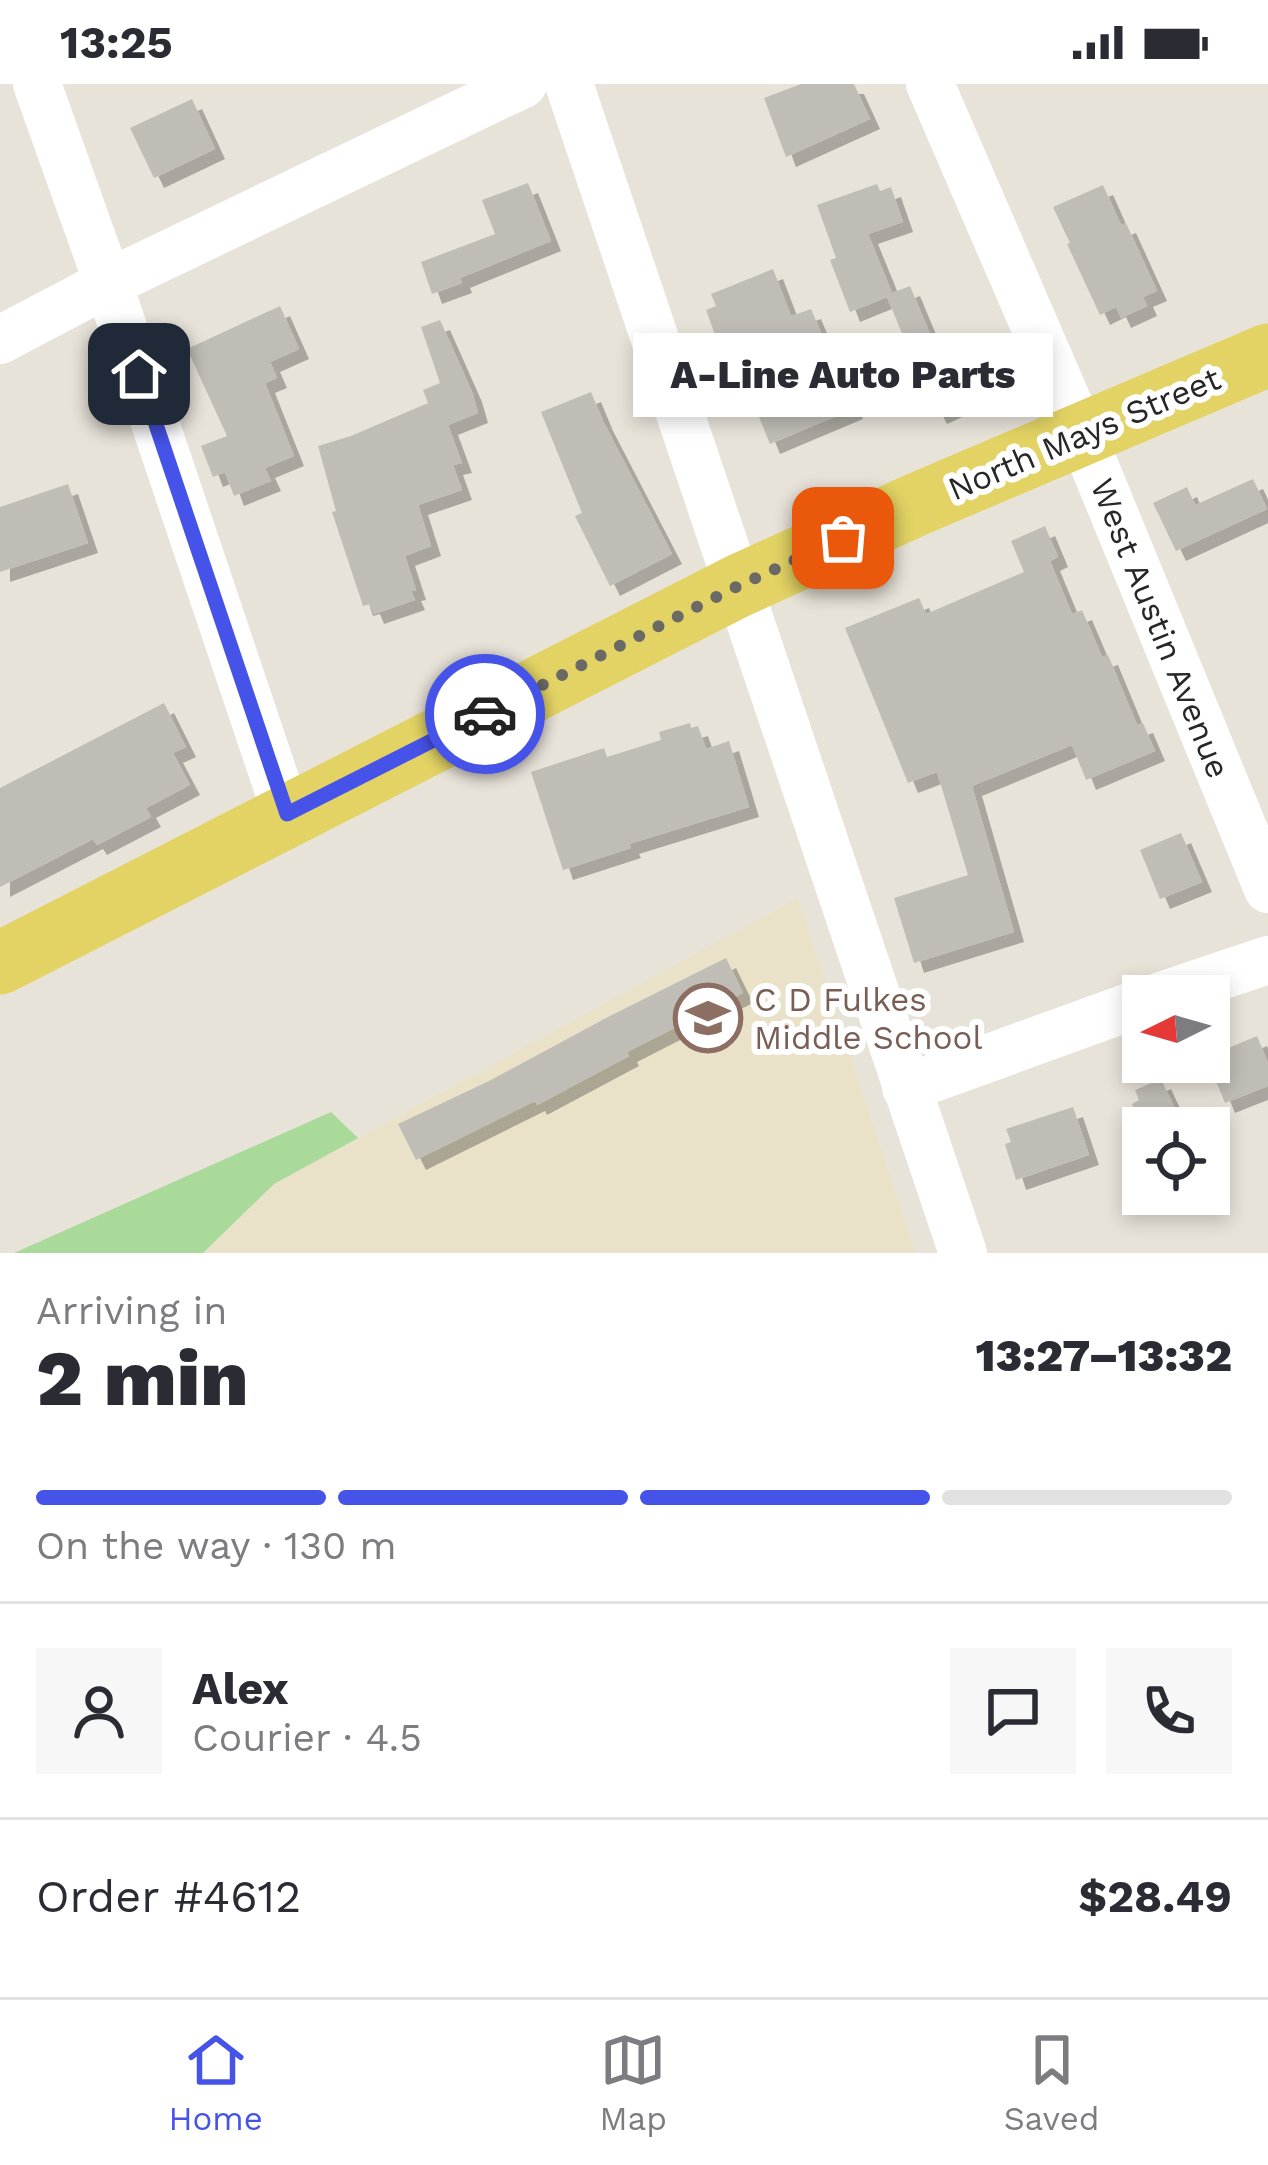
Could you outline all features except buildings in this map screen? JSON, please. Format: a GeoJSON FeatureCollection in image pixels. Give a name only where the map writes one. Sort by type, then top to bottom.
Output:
{"type":"FeatureCollection","features":[{"type":"Feature","properties":{"kind":"main road","name":"North Mays Street"},"geometry":{"type":"LineString","coordinates":[[0,963],[738,586],[1268,355]]}},
{"type":"Feature","properties":{"kind":"street"},"geometry":{"type":"LineString","coordinates":[[38,84],[287,814]]}},
{"type":"Feature","properties":{"kind":"street"},"geometry":{"type":"LineString","coordinates":[[0,340],[108,283],[523,84]]}},
{"type":"Feature","properties":{"kind":"street"},"geometry":{"type":"LineString","coordinates":[[568,84],[963,1253]]}},
{"type":"Feature","properties":{"kind":"street","name":"West Austin Avenue"},"geometry":{"type":"LineString","coordinates":[[930,84],[1081,433],[1268,889]]}},
{"type":"Feature","properties":{"kind":"street"},"geometry":{"type":"LineString","coordinates":[[1223,975],[1268,960]]}},
{"type":"Feature","properties":{"kind":"street"},"geometry":{"type":"LineString","coordinates":[[906,1088],[1122,1010]]}},
{"type":"Feature","properties":{"kind":"shaded area","name":"C D Fulkes Middle School"},"geometry":{"type":"Polygon","coordinates":[[[798,898],[916,1253],[203,1253],[274,1184],[798,898]]]}},
{"type":"Feature","properties":{"kind":"green space"},"geometry":{"type":"Polygon","coordinates":[[[331,1112],[358,1138],[274,1184],[203,1253],[14,1253],[331,1112]]]}},
{"type":"Feature","properties":{"kind":"way so far"},"geometry":{"type":"LineString","coordinates":[[485,714],[843,538]]}},
{"type":"Feature","properties":{"kind":"place","name":"A-Line Auto Parts"},"geometry":{"type":"Point","coordinates":[843,538]}},
{"type":"Feature","properties":{"kind":"place","name":"C D Fulkes Middle School"},"geometry":{"type":"Point","coordinates":[708,1018]}},
{"type":"Feature","properties":{"kind":"route"},"geometry":{"type":"LineString","coordinates":[[139,374],[287,814],[485,714]]}}]}
